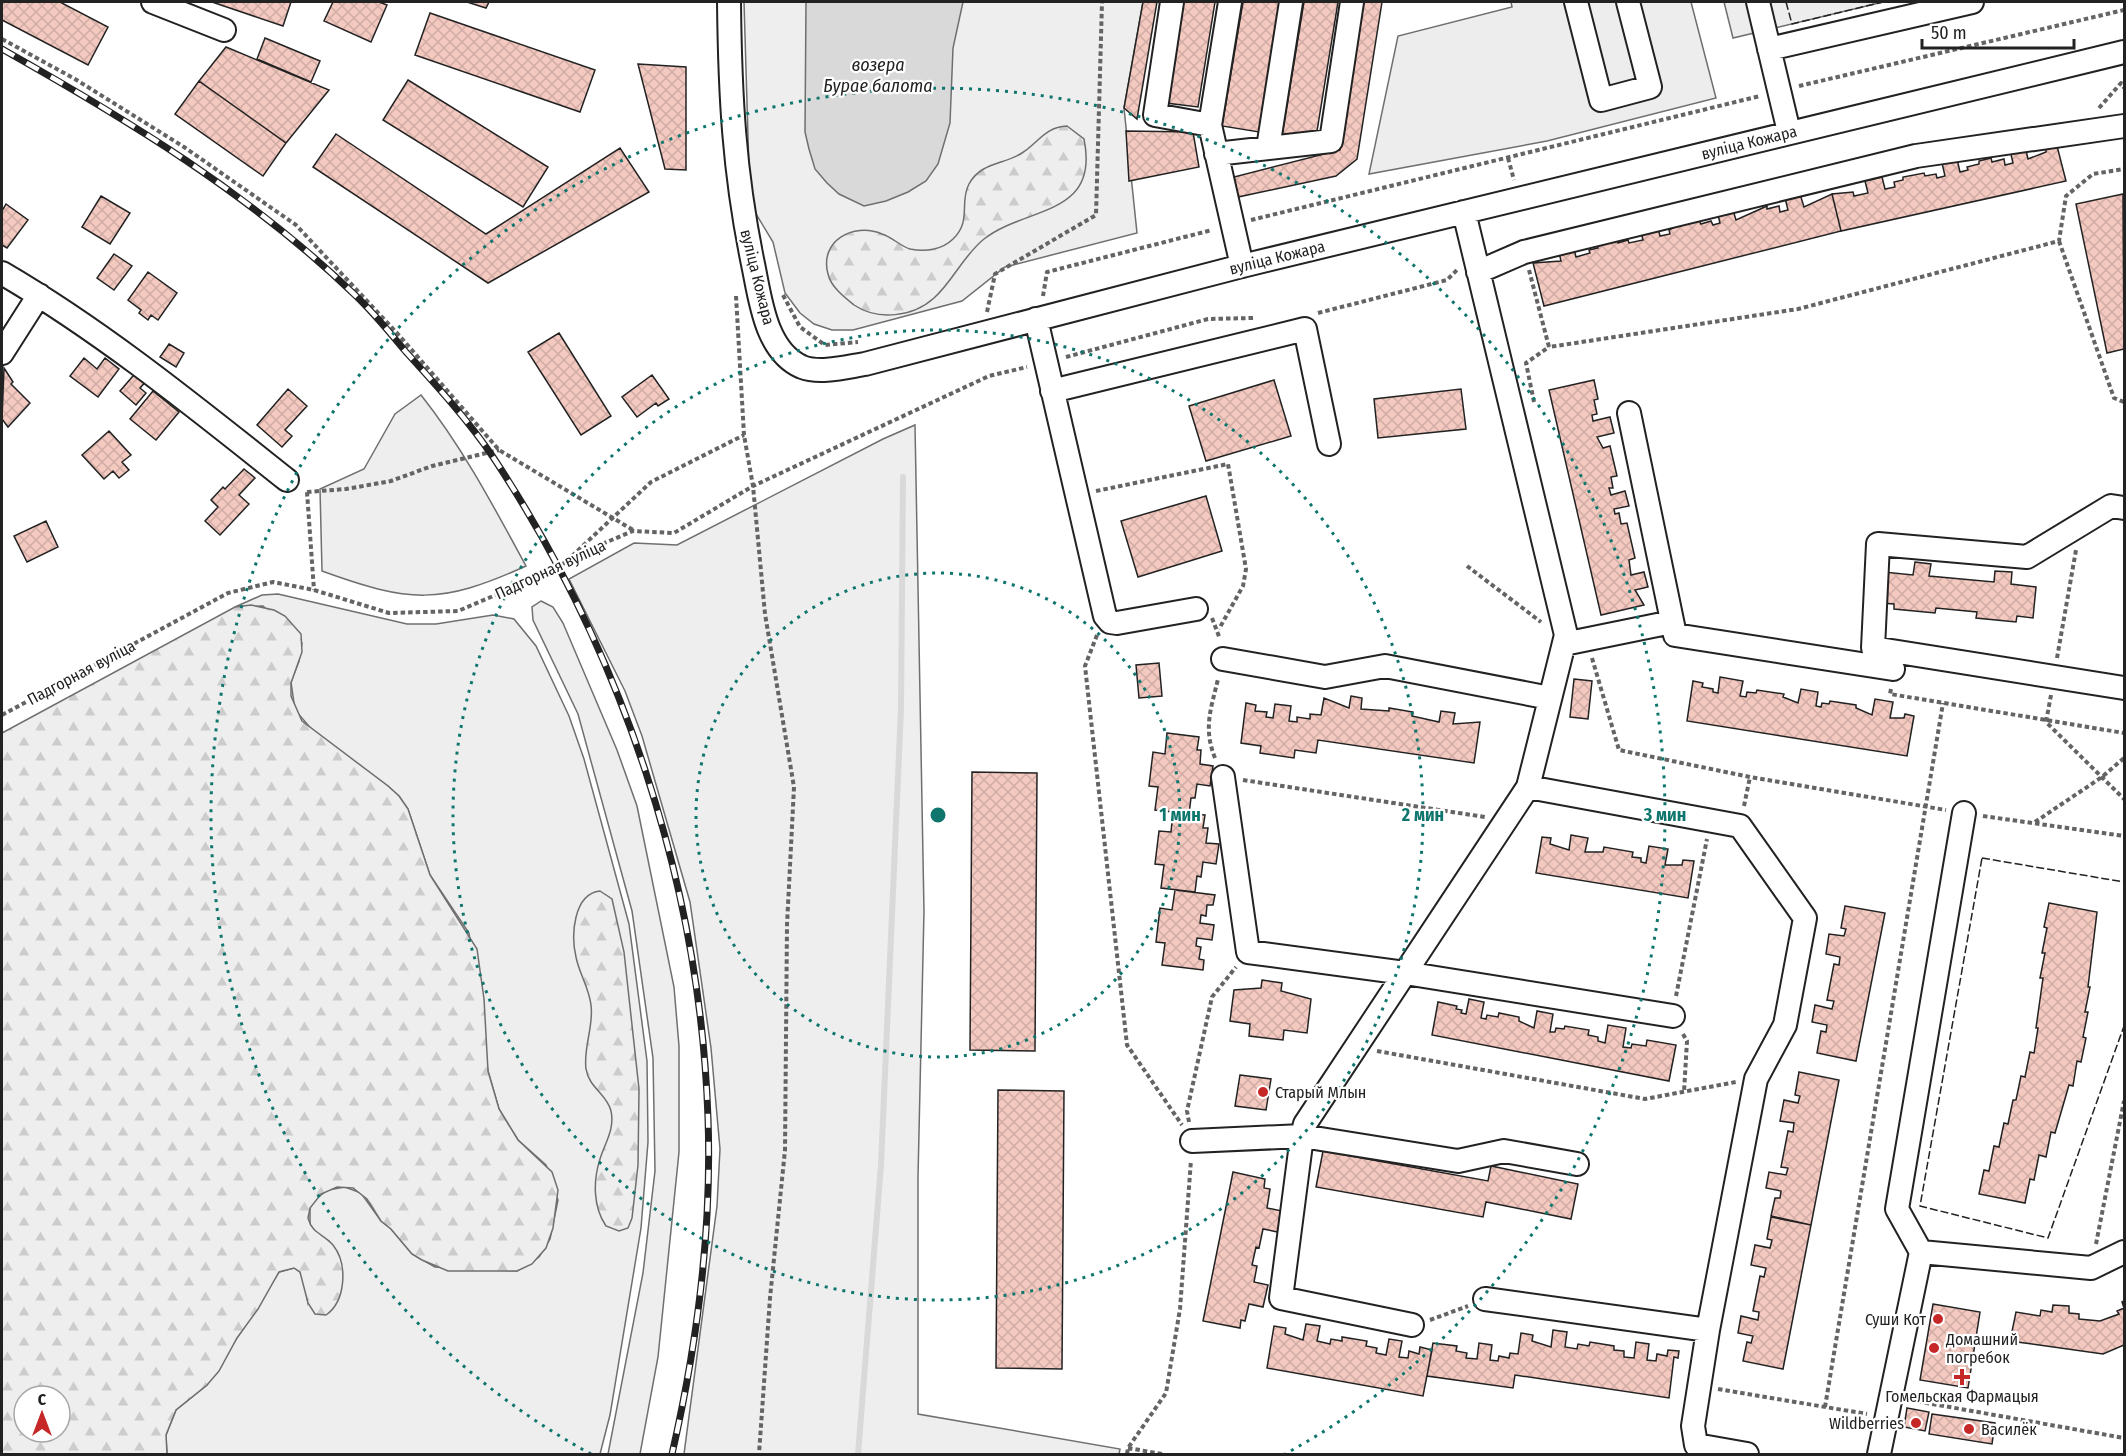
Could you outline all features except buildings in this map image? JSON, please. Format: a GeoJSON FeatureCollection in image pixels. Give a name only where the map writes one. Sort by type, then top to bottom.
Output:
{"type":"FeatureCollection","features":[{"type":"Feature","properties":{"kind":"street"},"geometry":{"type":"LineString","coordinates":[[153,2],[224,30]]}},
{"type":"Feature","properties":{"kind":"street","name":"вуліца Кожара"},"geometry":{"type":"LineString","coordinates":[[729,2],[730,90],[738,185],[764,316],[783,352],[801,366],[821,369],[865,364],[989,320],[1242,266],[2124,52]]}},
{"type":"Feature","properties":{"kind":"street"},"geometry":{"type":"LineString","coordinates":[[1172,2],[1155,115],[1210,125]]}},
{"type":"Feature","properties":{"kind":"street"},"geometry":{"type":"LineString","coordinates":[[1230,2],[1210,125],[1242,266]]}},
{"type":"Feature","properties":{"kind":"street"},"geometry":{"type":"LineString","coordinates":[[1268,148],[1291,2]]}},
{"type":"Feature","properties":{"kind":"street"},"geometry":{"type":"LineString","coordinates":[[1216,154],[1330,141],[1352,2]]}},
{"type":"Feature","properties":{"kind":"street"},"geometry":{"type":"LineString","coordinates":[[1576,2],[1601,100],[1650,87],[1628,2]]}},
{"type":"Feature","properties":{"kind":"street"},"geometry":{"type":"LineString","coordinates":[[1758,2],[1789,132]]}},
{"type":"Feature","properties":{"kind":"street"},"geometry":{"type":"LineString","coordinates":[[1769,49],[1972,2]]}},
{"type":"Feature","properties":{"kind":"street"},"geometry":{"type":"LineString","coordinates":[[1478,272],[1524,252],[1916,156],[2124,126]]}},
{"type":"Feature","properties":{"kind":"street"},"geometry":{"type":"LineString","coordinates":[[1421,1323],[1281,1298],[1305,1124],[1528,787],[1566,635],[1464,212]]}},
{"type":"Feature","properties":{"kind":"street"},"geometry":{"type":"LineString","coordinates":[[2,273],[39,295],[171,388],[287,480]]}},
{"type":"Feature","properties":{"kind":"street"},"geometry":{"type":"LineString","coordinates":[[2,353],[39,295]]}},
{"type":"Feature","properties":{"kind":"street"},"geometry":{"type":"LineString","coordinates":[[1035,309],[1105,616],[1110,622],[1117,623],[1196,609]]}},
{"type":"Feature","properties":{"kind":"street"},"geometry":{"type":"LineString","coordinates":[[1052,391],[1305,329],[1329,444]]}},
{"type":"Feature","properties":{"kind":"street"},"geometry":{"type":"LineString","coordinates":[[1629,413],[1675,635],[1893,669]]}},
{"type":"Feature","properties":{"kind":"street"},"geometry":{"type":"LineString","coordinates":[[2124,508],[2111,506],[2027,557],[1878,544],[1873,648],[2124,688]]}},
{"type":"Feature","properties":{"kind":"street"},"geometry":{"type":"LineString","coordinates":[[1564,644],[1672,622]]}},
{"type":"Feature","properties":{"kind":"street"},"geometry":{"type":"LineString","coordinates":[[1223,659],[1325,677],[1385,666],[1550,698]]}},
{"type":"Feature","properties":{"kind":"street"},"geometry":{"type":"LineString","coordinates":[[1223,777],[1248,952],[1404,973],[1673,1016]]}},
{"type":"Feature","properties":{"kind":"street"},"geometry":{"type":"LineString","coordinates":[[1528,787],[1740,826],[1805,918],[1785,1025],[1756,1079],[1708,1330],[1693,1426],[1696,1445],[1747,1455]]}},
{"type":"Feature","properties":{"kind":"street"},"geometry":{"type":"LineString","coordinates":[[1879,1455],[1921,1252],[1898,1209],[1964,813]]}},
{"type":"Feature","properties":{"kind":"street"},"geometry":{"type":"LineString","coordinates":[[1192,1141],[1302,1136],[1458,1161],[1504,1150],[1577,1164]]}},
{"type":"Feature","properties":{"kind":"street"},"geometry":{"type":"LineString","coordinates":[[1921,1252],[2091,1268],[2124,1252]]}},
{"type":"Feature","properties":{"kind":"street"},"geometry":{"type":"LineString","coordinates":[[1485,1299],[1708,1330]]}},
{"type":"Feature","properties":{"kind":"path"},"geometry":{"type":"LineString","coordinates":[[989,320],[995,274],[1096,215],[1102,2]]}},
{"type":"Feature","properties":{"kind":"path"},"geometry":{"type":"LineString","coordinates":[[1035,309],[1045,295],[1047,272],[1779,91],[2124,10]]}},
{"type":"Feature","properties":{"kind":"path"},"geometry":{"type":"LineString","coordinates":[[2,39],[75,79],[184,147],[296,225],[397,333],[499,450],[633,531]]}},
{"type":"Feature","properties":{"kind":"path"},"geometry":{"type":"LineString","coordinates":[[2121,83],[2124,88]]}},
{"type":"Feature","properties":{"kind":"path"},"geometry":{"type":"LineString","coordinates":[[1508,158],[1520,200]]}},
{"type":"Feature","properties":{"kind":"path"},"geometry":{"type":"LineString","coordinates":[[2124,169],[2093,174],[2066,196],[2059,241],[2114,398],[2124,402]]}},
{"type":"Feature","properties":{"kind":"path"},"geometry":{"type":"LineString","coordinates":[[1535,409],[1526,363],[1549,347],[1798,309],[2059,241]]}},
{"type":"Feature","properties":{"kind":"path"},"geometry":{"type":"LineString","coordinates":[[1524,252],[1549,347]]}},
{"type":"Feature","properties":{"kind":"path"},"geometry":{"type":"LineString","coordinates":[[780,289],[800,327],[825,345],[867,341]]}},
{"type":"Feature","properties":{"kind":"path"},"geometry":{"type":"LineString","coordinates":[[989,320],[999,307]]}},
{"type":"Feature","properties":{"kind":"path"},"geometry":{"type":"LineString","coordinates":[[976,312],[989,320]]}},
{"type":"Feature","properties":{"kind":"path","name":"Падгорная вуліца"},"geometry":{"type":"LineString","coordinates":[[2,715],[228,593],[273,582],[314,590],[389,613],[458,611],[559,568],[569,558],[633,531],[674,533],[753,486],[989,376]]}},
{"type":"Feature","properties":{"kind":"path"},"geometry":{"type":"LineString","coordinates":[[569,558],[651,482],[744,435]]}},
{"type":"Feature","properties":{"kind":"path"},"geometry":{"type":"LineString","coordinates":[[287,480],[307,492],[346,489],[392,481],[432,466],[499,450]]}},
{"type":"Feature","properties":{"kind":"path"},"geometry":{"type":"LineString","coordinates":[[1076,496],[1228,464],[1246,569],[1243,586],[1218,629]]}},
{"type":"Feature","properties":{"kind":"path"},"geometry":{"type":"LineString","coordinates":[[753,486],[765,614],[794,787],[787,925],[785,1150],[770,1298],[759,1455]]}},
{"type":"Feature","properties":{"kind":"path"},"geometry":{"type":"LineString","coordinates":[[307,492],[314,590]]}},
{"type":"Feature","properties":{"kind":"path"},"geometry":{"type":"LineString","coordinates":[[1467,566],[1538,619],[1564,644]]}},
{"type":"Feature","properties":{"kind":"path"},"geometry":{"type":"LineString","coordinates":[[1196,609],[1210,615],[1218,629],[1223,659],[1209,716],[1208,740],[1223,777],[1506,820]]}},
{"type":"Feature","properties":{"kind":"path"},"geometry":{"type":"LineString","coordinates":[[1105,616],[1085,666],[1127,1045],[1192,1141]]}},
{"type":"Feature","properties":{"kind":"path"},"geometry":{"type":"LineString","coordinates":[[1586,640],[1619,750],[1750,777],[1926,807],[2124,836]]}},
{"type":"Feature","properties":{"kind":"path"},"geometry":{"type":"LineString","coordinates":[[1893,669],[1890,694],[2124,733]]}},
{"type":"Feature","properties":{"kind":"path"},"geometry":{"type":"LineString","coordinates":[[1825,1407],[1943,703]]}},
{"type":"Feature","properties":{"kind":"path"},"geometry":{"type":"LineString","coordinates":[[2035,822],[2102,777],[2124,758]]}},
{"type":"Feature","properties":{"kind":"path"},"geometry":{"type":"LineString","coordinates":[[1740,826],[1750,777]]}},
{"type":"Feature","properties":{"kind":"path"},"geometry":{"type":"LineString","coordinates":[[1684,1092],[1686,1041],[1673,1016],[1710,820]]}},
{"type":"Feature","properties":{"kind":"path"},"geometry":{"type":"LineString","coordinates":[[1127,1455],[1128,1448],[1166,1393],[1180,1309],[1192,1141],[1187,1111],[1212,998],[1248,952]]}},
{"type":"Feature","properties":{"kind":"path"},"geometry":{"type":"LineString","coordinates":[[1356,1047],[1645,1099],[1756,1079]]}},
{"type":"Feature","properties":{"kind":"path"},"geometry":{"type":"LineString","coordinates":[[2091,1268],[2124,1101]]}},
{"type":"Feature","properties":{"kind":"path"},"geometry":{"type":"LineString","coordinates":[[1421,1323],[1485,1299]]}},
{"type":"Feature","properties":{"kind":"path"},"geometry":{"type":"LineString","coordinates":[[1699,1386],[1871,1415]]}},
{"type":"Feature","properties":{"kind":"path"},"geometry":{"type":"LineString","coordinates":[[1891,1396],[2124,1438]]}},
{"type":"Feature","properties":{"kind":"path"},"geometry":{"type":"LineString","coordinates":[[1128,1448],[1162,1455]]}},
{"type":"Feature","properties":{"kind":"green space"},"geometry":{"type":"Polygon","coordinates":[[[744,2],[1143,2],[1124,108],[1137,233],[1005,267],[962,301],[853,330],[832,330],[814,324],[800,313],[785,293],[773,242],[750,204],[744,2]]]}},
{"type":"Feature","properties":{"kind":"green space"},"geometry":{"type":"Polygon","coordinates":[[[1067,126],[1084,139],[1086,164],[1081,183],[1070,196],[1056,206],[1001,228],[984,239],[970,253],[941,291],[926,304],[895,315],[874,313],[854,305],[832,283],[828,274],[827,262],[833,244],[841,237],[860,231],[871,231],[886,235],[910,249],[927,250],[944,246],[959,232],[964,218],[966,191],[974,177],[986,168],[1022,153],[1053,129],[1067,126]]]}},
{"type":"Feature","properties":{"kind":"green space"},"geometry":{"type":"Polygon","coordinates":[[[421,395],[464,457],[526,566],[470,588],[425,595],[403,594],[379,589],[322,571],[320,489],[364,469],[395,414],[421,395]]]}},
{"type":"Feature","properties":{"kind":"green space"},"geometry":{"type":"Polygon","coordinates":[[[915,425],[924,911],[918,1177],[918,1414],[1120,1449],[1119,1454],[684,1454],[717,1206],[720,1149],[711,1048],[690,902],[642,736],[625,691],[569,579],[634,543],[677,545],[883,439],[915,425]]]}},
{"type":"Feature","properties":{"kind":"green space"},"geometry":{"type":"Polygon","coordinates":[[[278,594],[407,624],[436,624],[493,615],[514,619],[536,646],[569,716],[584,759],[629,924],[647,1061],[648,1142],[641,1228],[610,1415],[600,1454],[167,1454],[166,1435],[176,1410],[207,1385],[279,1272],[294,1268],[300,1272],[308,1303],[329,1241],[321,1238],[310,1226],[310,1208],[314,1200],[328,1190],[345,1187],[361,1193],[381,1221],[391,1229],[412,1254],[435,1267],[517,1271],[539,1257],[550,1239],[558,1200],[546,1165],[518,1140],[499,1109],[488,1071],[469,933],[430,875],[408,809],[388,786],[314,732],[295,710],[291,682],[299,661],[302,643],[263,606],[235,607],[262,595],[278,594]]]}},
{"type":"Feature","properties":{"kind":"green space"},"geometry":{"type":"Polygon","coordinates":[[[541,601],[553,607],[563,623],[617,750],[637,806],[674,987],[679,1046],[679,1152],[658,1357],[640,1454],[608,1454],[643,1273],[655,1171],[653,1058],[632,911],[578,714],[533,620],[532,607],[541,601]]]}},
{"type":"Feature","properties":{"kind":"green space"},"geometry":{"type":"Polygon","coordinates":[[[251,605],[274,610],[285,616],[301,634],[302,652],[291,683],[291,696],[302,721],[399,796],[408,809],[430,875],[477,949],[484,999],[488,1071],[499,1109],[518,1140],[552,1172],[558,1190],[553,1228],[546,1248],[532,1264],[517,1271],[448,1271],[412,1254],[391,1229],[381,1221],[367,1199],[353,1188],[337,1187],[321,1194],[310,1208],[308,1218],[315,1231],[333,1245],[341,1262],[343,1282],[338,1301],[333,1309],[326,1315],[315,1314],[308,1303],[300,1272],[294,1268],[279,1272],[219,1371],[207,1385],[176,1410],[166,1435],[167,1454],[2,1454],[2,733],[235,607],[251,605]]]}},
{"type":"Feature","properties":{"kind":"green space"},"geometry":{"type":"Polygon","coordinates":[[[600,891],[612,899],[624,952],[639,1089],[638,1165],[632,1218],[628,1228],[619,1231],[606,1226],[597,1202],[595,1185],[598,1167],[611,1130],[612,1118],[609,1105],[591,1081],[586,1069],[585,1061],[592,1013],[574,948],[574,928],[579,908],[591,894],[600,891]]]}},
{"type":"Feature","properties":{"kind":"shaded area"},"geometry":{"type":"Polygon","coordinates":[[[1511,2],[1691,2],[1716,98],[1547,141],[1369,174],[1398,36],[1512,7],[1511,2]]]}},
{"type":"Feature","properties":{"kind":"shaded area"},"geometry":{"type":"Polygon","coordinates":[[[1724,2],[1883,2],[1733,38],[1724,2]]]}},
{"type":"Feature","properties":{"kind":"water","name":"возера Бурае балота"},"geometry":{"type":"Polygon","coordinates":[[[806,2],[963,2],[953,48],[950,123],[938,164],[926,181],[908,192],[886,201],[864,206],[839,194],[815,169],[805,132],[806,2]]]}},
{"type":"Feature","properties":{"kind":"waterway"},"geometry":{"type":"LineString","coordinates":[[858,1454],[881,1165],[901,708],[903,477]]}},
{"type":"Feature","properties":{"kind":"railway"},"geometry":{"type":"LineString","coordinates":[[2,49],[96,103],[186,161],[273,224],[355,295],[440,390],[483,443],[539,532],[580,610],[616,690],[646,772],[670,857],[689,943],[702,1030],[709,1160],[705,1245],[689,1371],[672,1454]]}},
{"type":"Feature","properties":{"kind":"fence"},"geometry":{"type":"LineString","coordinates":[[1786,2],[1792,24],[1883,2]]}},
{"type":"Feature","properties":{"kind":"fence"},"geometry":{"type":"LineString","coordinates":[[1982,858],[2124,882],[2124,1026],[2048,1238],[1920,1206],[1982,858]]}},
{"type":"Feature","properties":{"kind":"fence"},"geometry":{"type":"LineString","coordinates":[[1134,1454],[1144,1454]]}},
{"type":"Feature","properties":{"kind":"place","name":"Старый Млын"},"geometry":{"type":"Point","coordinates":[1263,1092]}},
{"type":"Feature","properties":{"kind":"place","name":"Суши Кот"},"geometry":{"type":"Point","coordinates":[1938,1319]}},
{"type":"Feature","properties":{"kind":"place","name":"Домашний погребок"},"geometry":{"type":"Point","coordinates":[1934,1348]}},
{"type":"Feature","properties":{"kind":"place","name":"Гомельская Фармацыя"},"geometry":{"type":"Point","coordinates":[1962,1377]}},
{"type":"Feature","properties":{"kind":"place","name":"Wildberries"},"geometry":{"type":"Point","coordinates":[1916,1423]}},
{"type":"Feature","properties":{"kind":"place","name":"Василёк"},"geometry":{"type":"Point","coordinates":[1969,1429]}}]}
